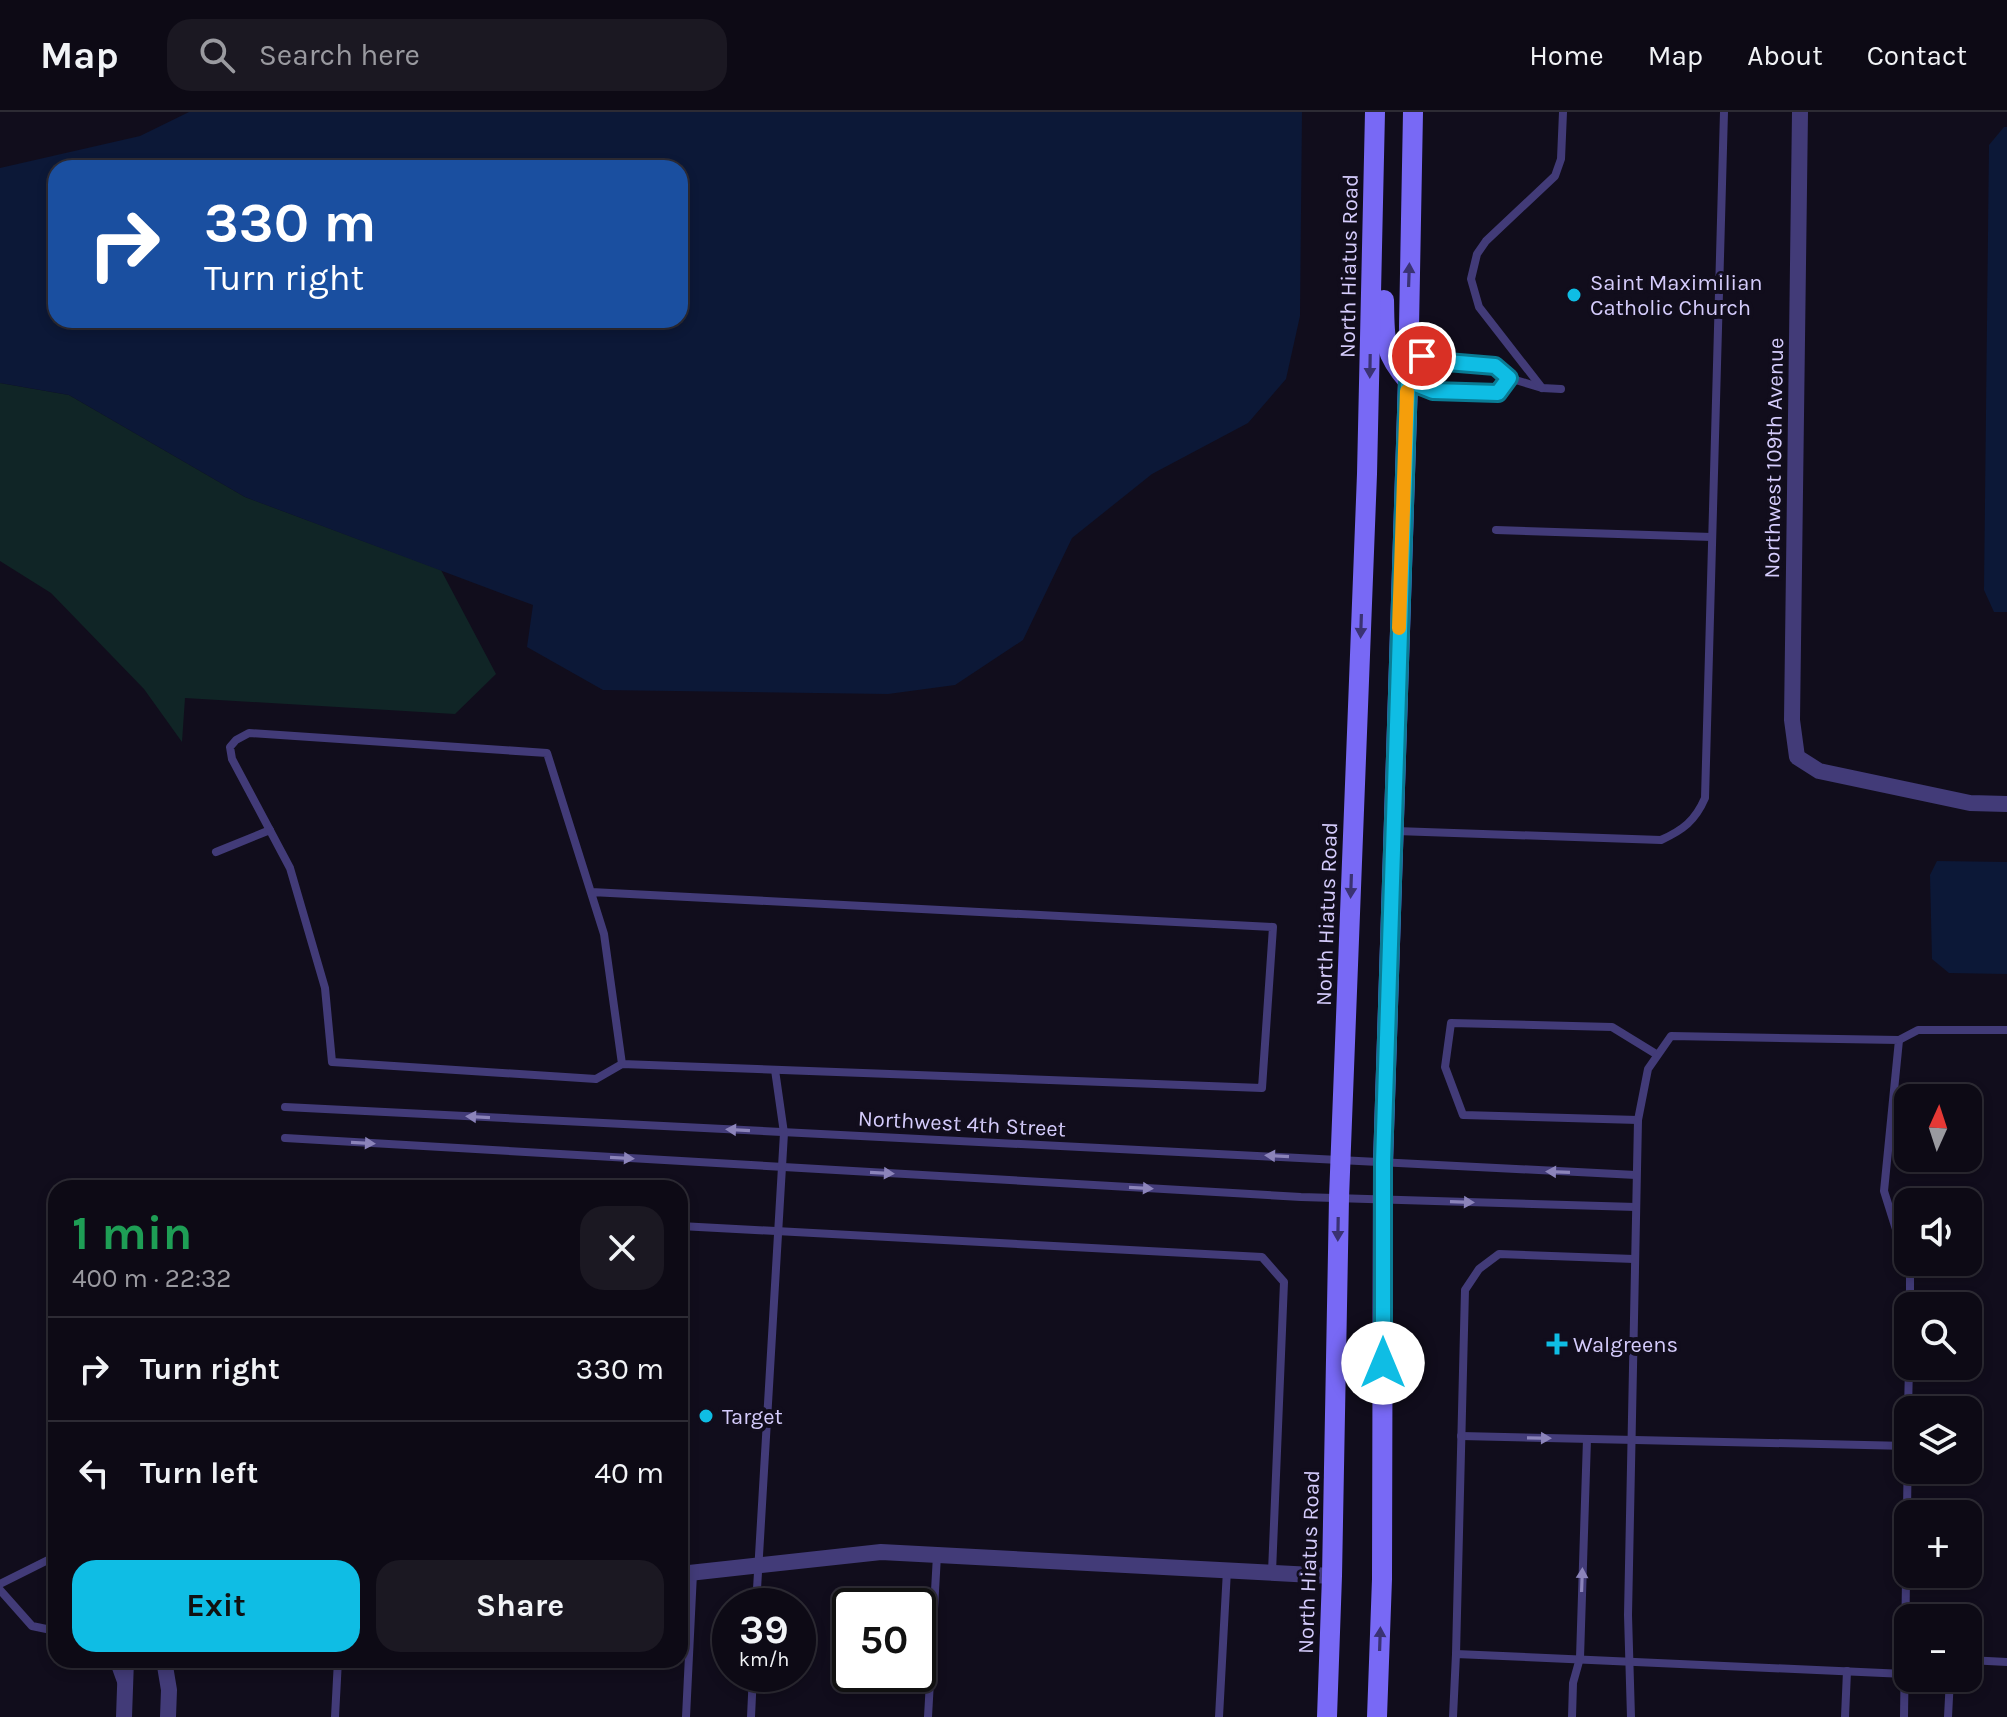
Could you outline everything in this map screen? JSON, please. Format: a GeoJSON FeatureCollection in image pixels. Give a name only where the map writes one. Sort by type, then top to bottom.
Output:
{"type":"FeatureCollection","features":[{"type":"Feature","properties":{"kind":"main road","name":"North Hiatus Road"},"geometry":{"type":"LineString","coordinates":[[1327,1717],[1340,1159],[1367,474],[1375,112]]}},
{"type":"Feature","properties":{"kind":"main road"},"geometry":{"type":"LineString","coordinates":[[1377,1717],[1382,1579],[1383,1163],[1408,381],[1413,112]]}},
{"type":"Feature","properties":{"kind":"main road"},"geometry":{"type":"LineString","coordinates":[[1374,148],[1385,165],[1385,339],[1388,356],[1408,381]]}},
{"type":"Feature","properties":{"kind":"street","name":"Northwest 109th Avenue"},"geometry":{"type":"LineString","coordinates":[[1800,112],[1792,720],[1797,757],[1819,771],[1970,803],[2007,804]]}},
{"type":"Feature","properties":{"kind":"street"},"geometry":{"type":"LineString","coordinates":[[688,1574],[881,1552],[1332,1576]]}},
{"type":"Feature","properties":{"kind":"street"},"geometry":{"type":"LineString","coordinates":[[124,1717],[126,1668]]}},
{"type":"Feature","properties":{"kind":"street"},"geometry":{"type":"LineString","coordinates":[[165,1668],[169,1690],[168,1717]]}},
{"type":"Feature","properties":{"kind":"lane"},"geometry":{"type":"LineString","coordinates":[[1542,388],[1479,307],[1471,279],[1477,254],[1486,241],[1555,176],[1561,159],[1563,112]]}},
{"type":"Feature","properties":{"kind":"lane"},"geometry":{"type":"LineString","coordinates":[[1393,831],[1661,840],[1684,830],[1697,815],[1705,798],[1724,112]]}},
{"type":"Feature","properties":{"kind":"lane"},"geometry":{"type":"LineString","coordinates":[[1407,345],[1435,361],[1495,366],[1509,378],[1542,388],[1561,389]]}},
{"type":"Feature","properties":{"kind":"lane"},"geometry":{"type":"LineString","coordinates":[[1408,381],[1433,391],[1498,393],[1509,378]]}},
{"type":"Feature","properties":{"kind":"lane"},"geometry":{"type":"LineString","coordinates":[[1496,530],[1712,537]]}},
{"type":"Feature","properties":{"kind":"lane"},"geometry":{"type":"LineString","coordinates":[[591,892],[1273,927],[1262,1088],[622,1064],[596,1079],[332,1062],[325,988],[290,868],[232,759],[230,747],[249,733],[547,753],[604,934],[622,1064]]}},
{"type":"Feature","properties":{"kind":"lane"},"geometry":{"type":"LineString","coordinates":[[216,852],[270,830]]}},
{"type":"Feature","properties":{"kind":"lane"},"geometry":{"type":"LineString","coordinates":[[1638,1120],[1463,1115],[1445,1067],[1451,1023],[1612,1027],[1656,1054]]}},
{"type":"Feature","properties":{"kind":"lane"},"geometry":{"type":"LineString","coordinates":[[1631,1717],[1628,1660],[1638,1120],[1648,1069],[1656,1054],[1671,1036],[1899,1040],[1918,1030],[2007,1030]]}},
{"type":"Feature","properties":{"kind":"lane"},"geometry":{"type":"LineString","coordinates":[[1899,1040],[1884,1191],[1910,1274],[1910,1292]]}},
{"type":"Feature","properties":{"kind":"lane"},"geometry":{"type":"LineString","coordinates":[[757,1588],[784,1133],[775,1070]]}},
{"type":"Feature","properties":{"kind":"lane","name":"Northwest 4th Street"},"geometry":{"type":"LineString","coordinates":[[285,1107],[1636,1175]]}},
{"type":"Feature","properties":{"kind":"lane"},"geometry":{"type":"LineString","coordinates":[[285,1138],[1339,1198],[1636,1207]]}},
{"type":"Feature","properties":{"kind":"lane"},"geometry":{"type":"LineString","coordinates":[[688,1226],[1262,1257],[1284,1282],[1272,1572]]}},
{"type":"Feature","properties":{"kind":"lane"},"geometry":{"type":"LineString","coordinates":[[1453,1717],[1465,1290],[1479,1269],[1499,1254],[1634,1259]]}},
{"type":"Feature","properties":{"kind":"lane"},"geometry":{"type":"LineString","coordinates":[[1461,1436],[1894,1444]]}},
{"type":"Feature","properties":{"kind":"lane"},"geometry":{"type":"LineString","coordinates":[[1572,1717],[1573,1683],[1580,1658],[1587,1439]]}},
{"type":"Feature","properties":{"kind":"lane"},"geometry":{"type":"LineString","coordinates":[[1906,1604],[1908,1484]]}},
{"type":"Feature","properties":{"kind":"lane"},"geometry":{"type":"LineString","coordinates":[[928,1717],[937,1555]]}},
{"type":"Feature","properties":{"kind":"lane"},"geometry":{"type":"LineString","coordinates":[[0,1584],[48,1560]]}},
{"type":"Feature","properties":{"kind":"lane"},"geometry":{"type":"LineString","coordinates":[[1219,1717],[1227,1570]]}},
{"type":"Feature","properties":{"kind":"lane"},"geometry":{"type":"LineString","coordinates":[[0,1590],[32,1626],[48,1629]]}},
{"type":"Feature","properties":{"kind":"lane"},"geometry":{"type":"LineString","coordinates":[[1456,1654],[1894,1673]]}},
{"type":"Feature","properties":{"kind":"lane"},"geometry":{"type":"LineString","coordinates":[[1982,1661],[2007,1662]]}},
{"type":"Feature","properties":{"kind":"lane"},"geometry":{"type":"LineString","coordinates":[[116,1668],[125,1692]]}},
{"type":"Feature","properties":{"kind":"lane"},"geometry":{"type":"LineString","coordinates":[[335,1717],[338,1668]]}},
{"type":"Feature","properties":{"kind":"lane"},"geometry":{"type":"LineString","coordinates":[[686,1668],[686,1717]]}},
{"type":"Feature","properties":{"kind":"lane"},"geometry":{"type":"LineString","coordinates":[[1845,1717],[1847,1671]]}},
{"type":"Feature","properties":{"kind":"lane"},"geometry":{"type":"LineString","coordinates":[[751,1717],[752,1692]]}},
{"type":"Feature","properties":{"kind":"lane"},"geometry":{"type":"LineString","coordinates":[[1904,1717],[1905,1692]]}},
{"type":"Feature","properties":{"kind":"lane"},"geometry":{"type":"LineString","coordinates":[[1948,1717],[1949,1692]]}},
{"type":"Feature","properties":{"kind":"green space"},"geometry":{"type":"Polygon","coordinates":[[[0,383],[69,395],[245,497],[441,570],[496,674],[455,714],[185,698],[182,742],[144,689],[51,593],[0,561],[0,383]]]}},
{"type":"Feature","properties":{"kind":"water"},"geometry":{"type":"Polygon","coordinates":[[[189,112],[1302,112],[1300,316],[1286,379],[1248,423],[1152,474],[1072,538],[1023,640],[955,685],[888,694],[603,690],[527,647],[533,605],[245,497],[69,395],[0,383],[0,168],[140,136],[189,112]]]}},
{"type":"Feature","properties":{"kind":"water"},"geometry":{"type":"Polygon","coordinates":[[[2007,127],[2007,612],[1994,612],[1984,590],[1989,145],[2007,127]]]}},
{"type":"Feature","properties":{"kind":"water"},"geometry":{"type":"Polygon","coordinates":[[[1937,861],[2007,862],[2007,974],[1949,973],[1932,959],[1930,875],[1937,861]]]}},
{"type":"Feature","properties":{"kind":"slow traffic"},"geometry":{"type":"LineString","coordinates":[[1399,628],[1407,391]]}},
{"type":"Feature","properties":{"kind":"place","name":"Saint Maximilian Catholic Church"},"geometry":{"type":"Point","coordinates":[1574,295]}},
{"type":"Feature","properties":{"kind":"place","name":"Walgreens"},"geometry":{"type":"Point","coordinates":[1557,1344]}},
{"type":"Feature","properties":{"kind":"place","name":"Target"},"geometry":{"type":"Point","coordinates":[706,1416]}},
{"type":"Feature","properties":{"kind":"route"},"geometry":{"type":"LineString","coordinates":[[1383,1363],[1383,1163],[1408,381],[1433,391],[1498,393],[1509,378],[1495,366],[1435,361],[1422,356]]}}]}
